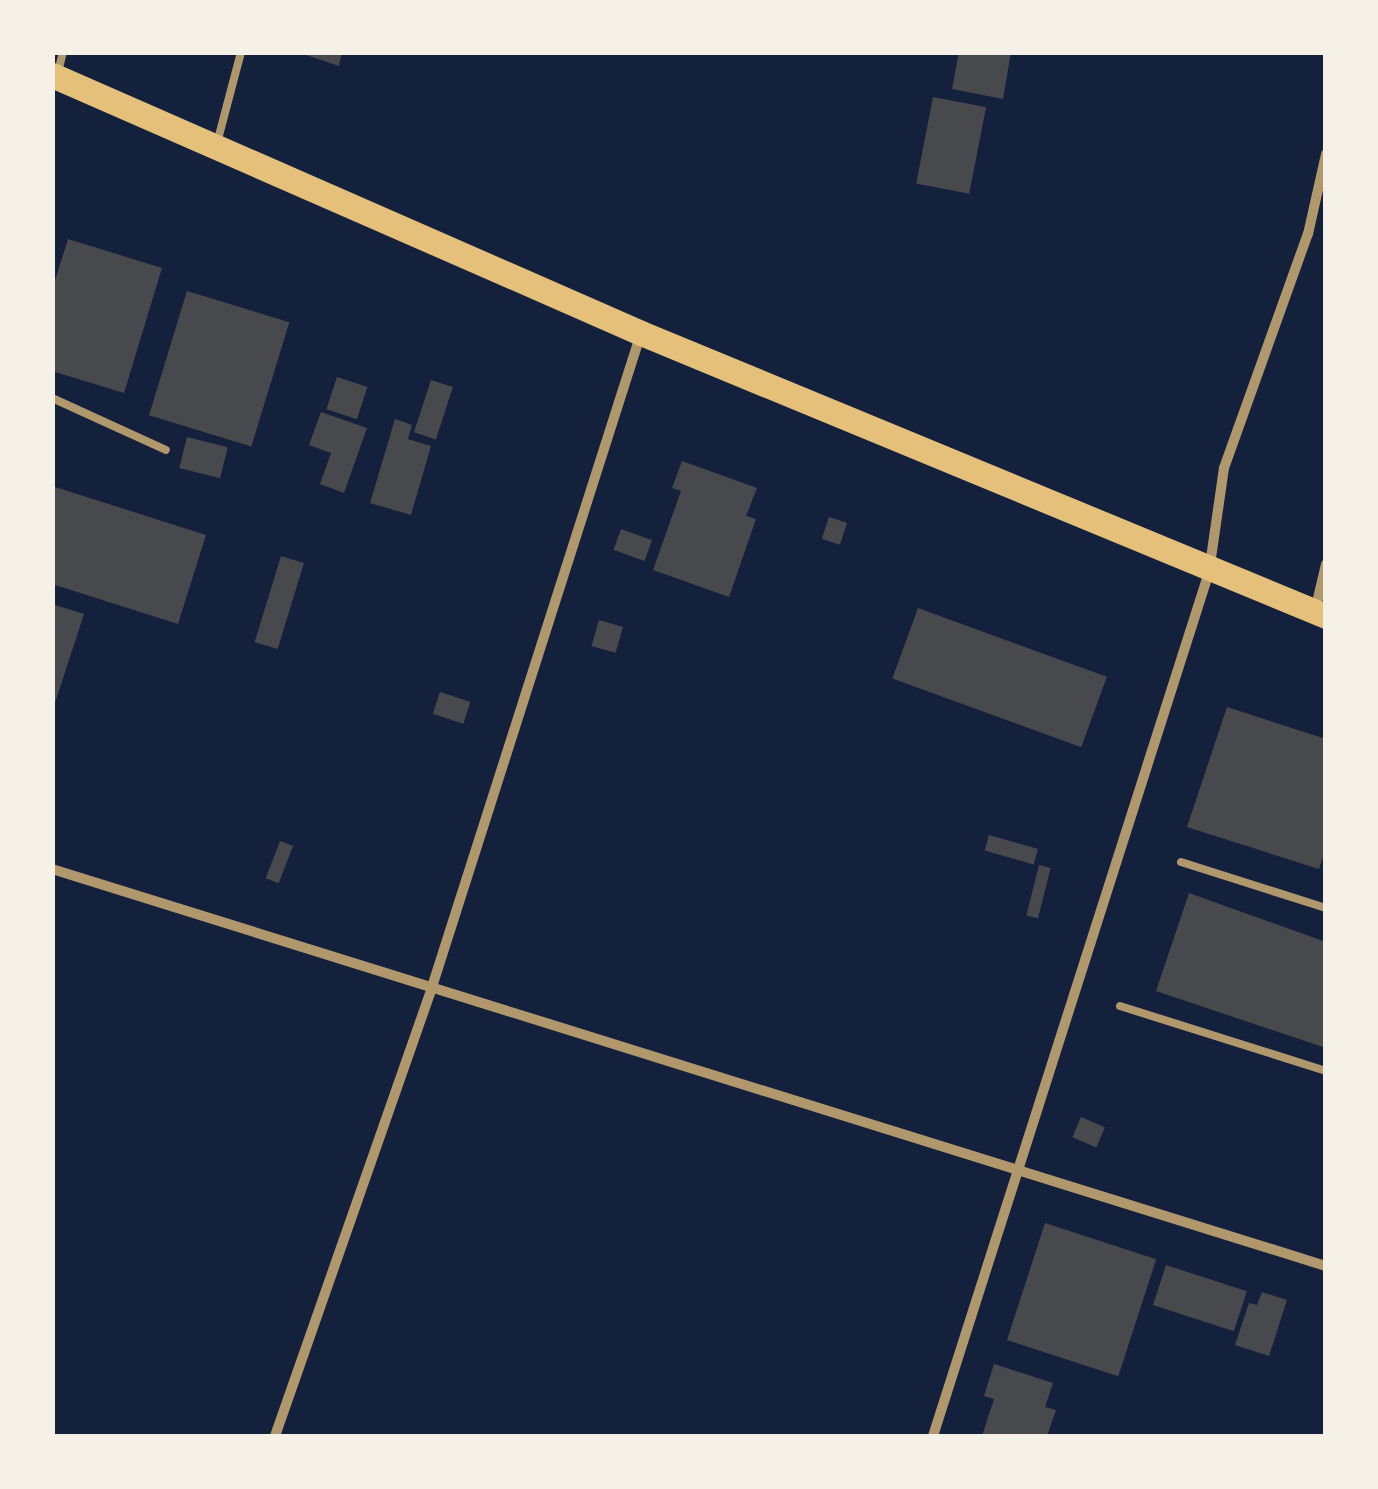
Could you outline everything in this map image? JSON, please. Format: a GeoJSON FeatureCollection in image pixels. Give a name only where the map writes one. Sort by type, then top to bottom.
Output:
{"type":"FeatureCollection","features":[{"type":"Feature","properties":{"kind":"main road"},"geometry":{"type":"LineString","coordinates":[[56,73],[641,333],[1209,572],[1320,614]]}},
{"type":"Feature","properties":{"kind":"street"},"geometry":{"type":"LineString","coordinates":[[933,1436],[1209,572],[1224,468],[1308,234],[1326,154]]}},
{"type":"Feature","properties":{"kind":"street"},"geometry":{"type":"LineString","coordinates":[[275,1436],[431,990],[641,333]]}},
{"type":"Feature","properties":{"kind":"street"},"geometry":{"type":"LineString","coordinates":[[1320,614],[1326,564]]}},
{"type":"Feature","properties":{"kind":"street"},"geometry":{"type":"LineString","coordinates":[[52,868],[1016,1174],[1326,1266]]}},
{"type":"Feature","properties":{"kind":"lane"},"geometry":{"type":"LineString","coordinates":[[216,147],[242,52]]}},
{"type":"Feature","properties":{"kind":"lane"},"geometry":{"type":"LineString","coordinates":[[52,398],[166,450]]}},
{"type":"Feature","properties":{"kind":"lane"},"geometry":{"type":"LineString","coordinates":[[1180,862],[1326,908]]}},
{"type":"Feature","properties":{"kind":"lane"},"geometry":{"type":"LineString","coordinates":[[1120,1006],[1326,1072]]}},
{"type":"Feature","properties":{"kind":"building"},"geometry":{"type":"Polygon","coordinates":[[[297,52],[342,52],[339,66],[297,52]]]}},
{"type":"Feature","properties":{"kind":"building"},"geometry":{"type":"Polygon","coordinates":[[[959,52],[1011,52],[1003,99],[952,89],[959,52]]]}},
{"type":"Feature","properties":{"kind":"building"},"geometry":{"type":"Polygon","coordinates":[[[933,97],[986,107],[969,194],[916,183],[933,97]]]}},
{"type":"Feature","properties":{"kind":"building"},"geometry":{"type":"Polygon","coordinates":[[[68,239],[162,268],[124,393],[52,371],[52,290],[68,239]]]}},
{"type":"Feature","properties":{"kind":"building"},"geometry":{"type":"Polygon","coordinates":[[[187,291],[289,322],[251,447],[149,415],[187,291]]]}},
{"type":"Feature","properties":{"kind":"building"},"geometry":{"type":"Polygon","coordinates":[[[337,377],[367,387],[357,419],[326,409],[337,377]]]}},
{"type":"Feature","properties":{"kind":"building"},"geometry":{"type":"Polygon","coordinates":[[[431,380],[453,387],[436,439],[414,432],[431,380]]]}},
{"type":"Feature","properties":{"kind":"building"},"geometry":{"type":"Polygon","coordinates":[[[321,412],[367,428],[344,493],[320,484],[331,453],[309,445],[321,412]]]}},
{"type":"Feature","properties":{"kind":"building"},"geometry":{"type":"Polygon","coordinates":[[[395,419],[412,425],[408,439],[431,446],[411,515],[370,503],[395,419]]]}},
{"type":"Feature","properties":{"kind":"building"},"geometry":{"type":"Polygon","coordinates":[[[187,437],[228,447],[220,478],[179,468],[187,437]]]}},
{"type":"Feature","properties":{"kind":"building"},"geometry":{"type":"Polygon","coordinates":[[[682,461],[757,488],[746,516],[756,519],[729,597],[653,570],[681,491],[672,488],[682,461]]]}},
{"type":"Feature","properties":{"kind":"building"},"geometry":{"type":"Polygon","coordinates":[[[52,486],[206,535],[178,624],[52,584],[52,486]]]}},
{"type":"Feature","properties":{"kind":"building"},"geometry":{"type":"Polygon","coordinates":[[[829,517],[847,523],[840,545],[822,539],[829,517]]]}},
{"type":"Feature","properties":{"kind":"building"},"geometry":{"type":"Polygon","coordinates":[[[621,529],[652,540],[644,561],[613,550],[621,529]]]}},
{"type":"Feature","properties":{"kind":"building"},"geometry":{"type":"Polygon","coordinates":[[[281,556],[304,563],[278,649],[255,642],[281,556]]]}},
{"type":"Feature","properties":{"kind":"building"},"geometry":{"type":"Polygon","coordinates":[[[52,604],[84,614],[53,709],[52,709],[52,604]]]}},
{"type":"Feature","properties":{"kind":"building"},"geometry":{"type":"Polygon","coordinates":[[[918,608],[1107,677],[1081,747],[892,678],[918,608]]]}},
{"type":"Feature","properties":{"kind":"building"},"geometry":{"type":"Polygon","coordinates":[[[599,620],[623,627],[616,653],[592,646],[599,620]]]}},
{"type":"Feature","properties":{"kind":"building"},"geometry":{"type":"Polygon","coordinates":[[[440,692],[470,702],[463,724],[433,714],[440,692]]]}},
{"type":"Feature","properties":{"kind":"building"},"geometry":{"type":"Polygon","coordinates":[[[1227,707],[1326,739],[1326,848],[1319,869],[1187,827],[1227,707]]]}},
{"type":"Feature","properties":{"kind":"building"},"geometry":{"type":"Polygon","coordinates":[[[989,835],[1038,849],[1034,864],[985,850],[989,835]]]}},
{"type":"Feature","properties":{"kind":"building"},"geometry":{"type":"Polygon","coordinates":[[[280,841],[293,846],[279,883],[266,878],[280,841]]]}},
{"type":"Feature","properties":{"kind":"building"},"geometry":{"type":"Polygon","coordinates":[[[1039,865],[1051,868],[1038,918],[1026,915],[1039,865]]]}},
{"type":"Feature","properties":{"kind":"building"},"geometry":{"type":"Polygon","coordinates":[[[1189,893],[1326,942],[1326,1048],[1156,991],[1189,893]]]}},
{"type":"Feature","properties":{"kind":"building"},"geometry":{"type":"Polygon","coordinates":[[[1081,1117],[1105,1127],[1096,1147],[1072,1137],[1081,1117]]]}},
{"type":"Feature","properties":{"kind":"building"},"geometry":{"type":"Polygon","coordinates":[[[1045,1223],[1156,1259],[1118,1376],[1007,1340],[1045,1223]]]}},
{"type":"Feature","properties":{"kind":"building"},"geometry":{"type":"Polygon","coordinates":[[[1166,1265],[1247,1291],[1234,1331],[1153,1305],[1166,1265]]]}},
{"type":"Feature","properties":{"kind":"building"},"geometry":{"type":"Polygon","coordinates":[[[1262,1292],[1287,1300],[1269,1356],[1235,1345],[1249,1303],[1257,1305],[1262,1292]]]}},
{"type":"Feature","properties":{"kind":"building"},"geometry":{"type":"Polygon","coordinates":[[[994,1364],[1053,1383],[1045,1407],[1056,1410],[1047,1436],[982,1436],[994,1399],[984,1396],[994,1364]]]}}]}
